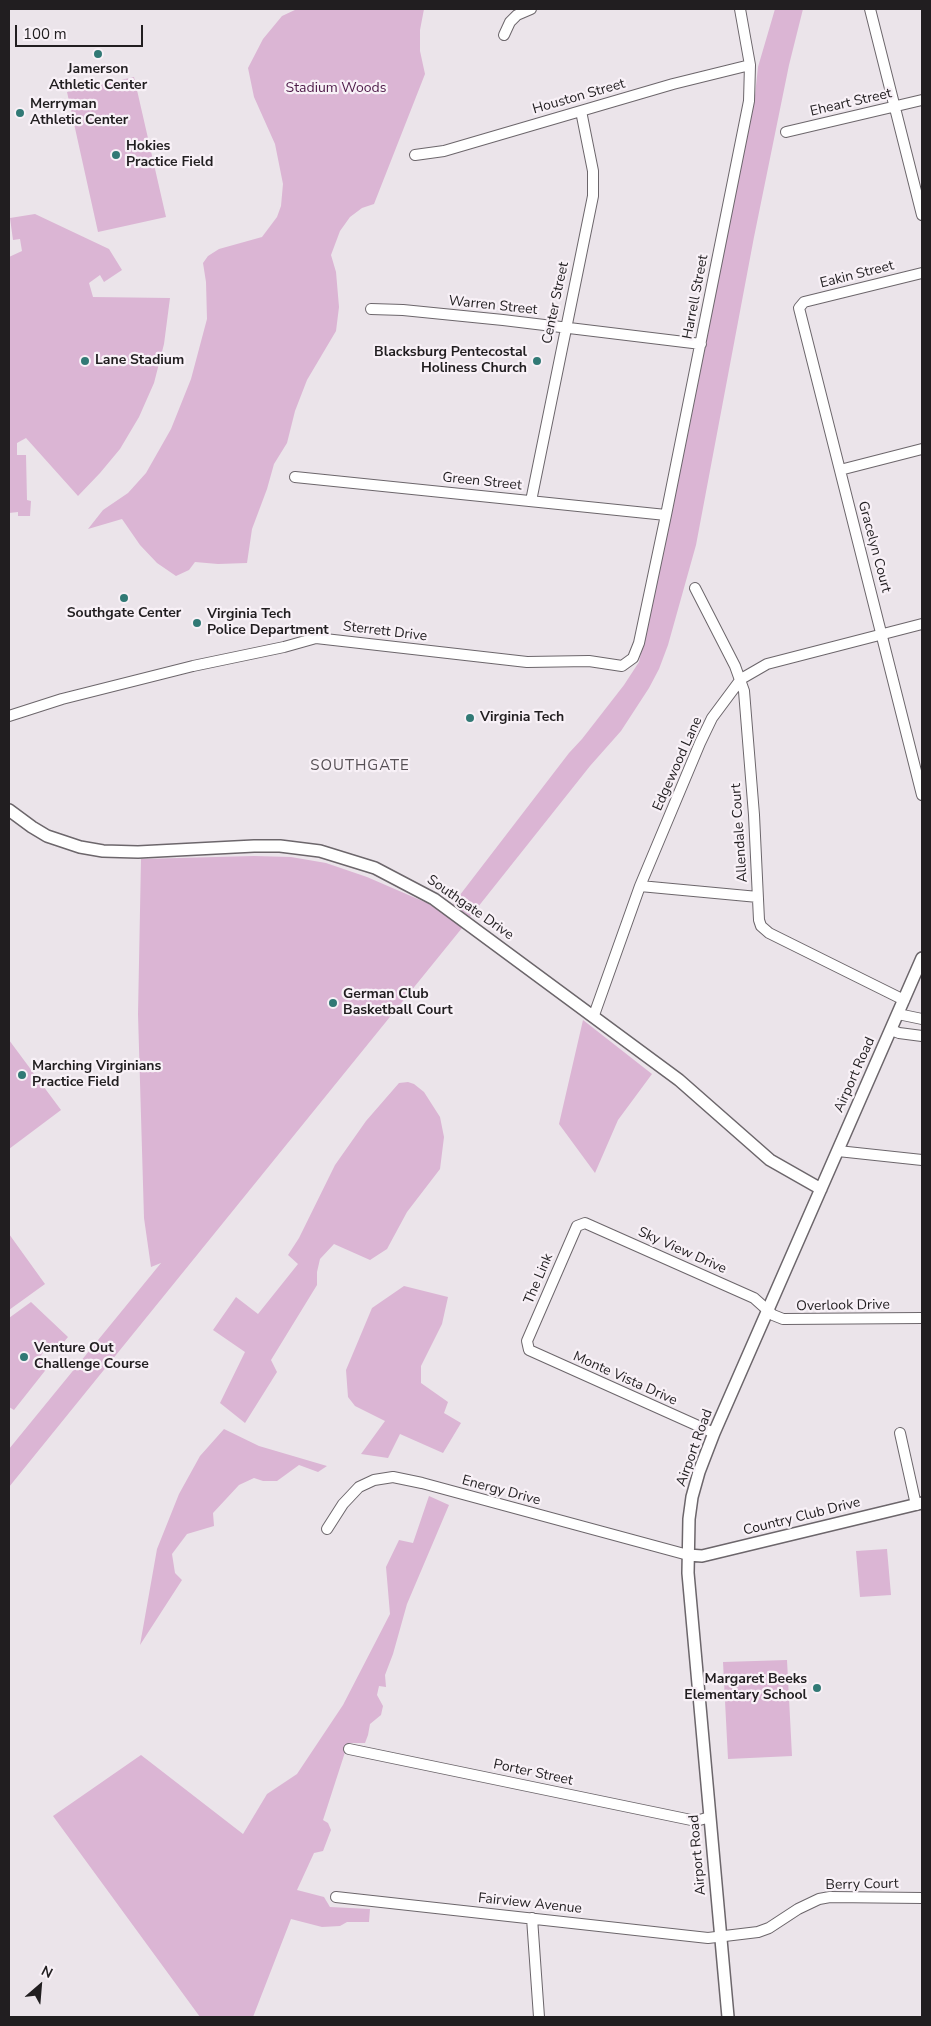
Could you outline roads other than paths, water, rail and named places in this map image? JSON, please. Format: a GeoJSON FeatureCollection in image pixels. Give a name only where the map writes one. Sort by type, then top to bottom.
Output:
{"type":"FeatureCollection","features":[{"type":"Feature","properties":{"kind":"street"},"geometry":{"type":"LineString","coordinates":[[504,35],[510,22],[517,15],[531,9]]}},
{"type":"Feature","properties":{"kind":"street","name":"Harrell Street"},"geometry":{"type":"LineString","coordinates":[[650,589],[749,101],[750,64],[740,9]]}},
{"type":"Feature","properties":{"kind":"street"},"geometry":{"type":"LineString","coordinates":[[870,9],[922,215]]}},
{"type":"Feature","properties":{"kind":"street","name":"Houston Street"},"geometry":{"type":"LineString","coordinates":[[415,155],[444,151],[750,64]]}},
{"type":"Feature","properties":{"kind":"street","name":"Eheart Street"},"geometry":{"type":"LineString","coordinates":[[786,132],[922,100]]}},
{"type":"Feature","properties":{"kind":"street","name":"Center Street"},"geometry":{"type":"LineString","coordinates":[[531,501],[594,187],[581,111]]}},
{"type":"Feature","properties":{"kind":"street","name":"Eakin Street"},"geometry":{"type":"LineString","coordinates":[[800,306],[804,302],[922,273]]}},
{"type":"Feature","properties":{"kind":"street","name":"Gracelyn Court"},"geometry":{"type":"LineString","coordinates":[[800,306],[799,312],[922,795]]}},
{"type":"Feature","properties":{"kind":"street","name":"Warren Street"},"geometry":{"type":"LineString","coordinates":[[371,310],[403,310],[701,344]]}},
{"type":"Feature","properties":{"kind":"street"},"geometry":{"type":"LineString","coordinates":[[840,470],[922,449]]}},
{"type":"Feature","properties":{"kind":"street","name":"Green Street"},"geometry":{"type":"LineString","coordinates":[[295,477],[666,515]]}},
{"type":"Feature","properties":{"kind":"street","name":"Allendale Court"},"geometry":{"type":"LineString","coordinates":[[695,588],[741,679],[744,691],[754,815],[759,920],[764,930],[904,1000]]}},
{"type":"Feature","properties":{"kind":"street","name":"Sterrett Drive"},"geometry":{"type":"LineString","coordinates":[[9,716],[51,702],[193,666],[284,647],[316,638],[527,662],[589,661],[622,666],[633,658],[639,643],[650,589]]}},
{"type":"Feature","properties":{"kind":"street","name":"Edgewood Lane"},"geometry":{"type":"LineString","coordinates":[[594,1016],[640,886],[700,743],[712,718],[741,679],[767,664],[922,624]]}},
{"type":"Feature","properties":{"kind":"street","name":"Southgate Drive"},"geometry":{"type":"LineString","coordinates":[[9,810],[32,827],[60,841],[103,851],[138,852],[280,846],[320,851],[375,868],[434,899],[686,1086],[770,1160],[821,1189]]}},
{"type":"Feature","properties":{"kind":"street"},"geometry":{"type":"LineString","coordinates":[[640,886],[758,897]]}},
{"type":"Feature","properties":{"kind":"street","name":"Airport Road"},"geometry":{"type":"LineString","coordinates":[[728,2017],[688,1555],[692,1498],[699,1472],[714,1433],[922,958]]}},
{"type":"Feature","properties":{"kind":"street"},"geometry":{"type":"LineString","coordinates":[[898,1014],[922,1019]]}},
{"type":"Feature","properties":{"kind":"street"},"geometry":{"type":"LineString","coordinates":[[890,1030],[922,1036]]}},
{"type":"Feature","properties":{"kind":"street"},"geometry":{"type":"LineString","coordinates":[[838,1151],[922,1160]]}},
{"type":"Feature","properties":{"kind":"street","name":"Sky View Drive"},"geometry":{"type":"LineString","coordinates":[[581,1223],[586,1223],[754,1298],[768,1310]]}},
{"type":"Feature","properties":{"kind":"street","name":"The Link"},"geometry":{"type":"LineString","coordinates":[[527,1347],[527,1342],[576,1228],[581,1223]]}},
{"type":"Feature","properties":{"kind":"street","name":"Overlook Drive"},"geometry":{"type":"LineString","coordinates":[[768,1310],[778,1317],[787,1320],[922,1318]]}},
{"type":"Feature","properties":{"kind":"street","name":"Monte Vista Drive"},"geometry":{"type":"LineString","coordinates":[[527,1347],[533,1353],[714,1433]]}},
{"type":"Feature","properties":{"kind":"street"},"geometry":{"type":"LineString","coordinates":[[900,1433],[919,1504]]}},
{"type":"Feature","properties":{"kind":"street","name":"Energy Drive"},"geometry":{"type":"LineString","coordinates":[[328,1529],[348,1497],[359,1488],[374,1480],[393,1477],[688,1555]]}},
{"type":"Feature","properties":{"kind":"street","name":"Country Club Drive"},"geometry":{"type":"LineString","coordinates":[[688,1555],[702,1556],[919,1504]]}},
{"type":"Feature","properties":{"kind":"street","name":"Porter Street"},"geometry":{"type":"LineString","coordinates":[[349,1748],[696,1821],[710,1817]]}},
{"type":"Feature","properties":{"kind":"street","name":"Fairview Avenue"},"geometry":{"type":"LineString","coordinates":[[336,1897],[708,1938],[720,1936]]}},
{"type":"Feature","properties":{"kind":"street","name":"Berry Court"},"geometry":{"type":"LineString","coordinates":[[720,1936],[758,1932],[769,1928],[808,1903],[819,1899],[830,1897],[922,1898]]}},
{"type":"Feature","properties":{"kind":"street"},"geometry":{"type":"LineString","coordinates":[[532,1918],[539,2017]]}},
{"type":"Feature","properties":{"kind":"place","name":"Jamerson Athletic Center"},"geometry":{"type":"Point","coordinates":[98,54]}},
{"type":"Feature","properties":{"kind":"place","name":"Merryman Athletic Center"},"geometry":{"type":"Point","coordinates":[20,113]}},
{"type":"Feature","properties":{"kind":"place","name":"Hokies Practice Field"},"geometry":{"type":"Point","coordinates":[116,155]}},
{"type":"Feature","properties":{"kind":"place","name":"Lane Stadium"},"geometry":{"type":"Point","coordinates":[85,361]}},
{"type":"Feature","properties":{"kind":"place","name":"Blacksburg Pentecostal Holiness Church"},"geometry":{"type":"Point","coordinates":[537,361]}},
{"type":"Feature","properties":{"kind":"place","name":"Southgate Center"},"geometry":{"type":"Point","coordinates":[124,598]}},
{"type":"Feature","properties":{"kind":"place","name":"Virginia Tech Police Department"},"geometry":{"type":"Point","coordinates":[197,623]}},
{"type":"Feature","properties":{"kind":"place","name":"Virginia Tech"},"geometry":{"type":"Point","coordinates":[470,718]}},
{"type":"Feature","properties":{"kind":"place","name":"German Club Basketball Court"},"geometry":{"type":"Point","coordinates":[333,1003]}},
{"type":"Feature","properties":{"kind":"place","name":"Marching Virginians Practice Field"},"geometry":{"type":"Point","coordinates":[22,1075]}},
{"type":"Feature","properties":{"kind":"place","name":"Venture Out Challenge Course"},"geometry":{"type":"Point","coordinates":[24,1357]}},
{"type":"Feature","properties":{"kind":"place","name":"Margaret Beeks Elementary School"},"geometry":{"type":"Point","coordinates":[817,1688]}},
{"type":"Feature","properties":{"kind":"district","name":"SOUTHGATE"},"geometry":{"type":"Point","coordinates":[360,766]}},
{"type":"Feature","properties":{"kind":"park label","name":"Stadium Woods"},"geometry":{"type":"Point","coordinates":[336,89]}}]}
